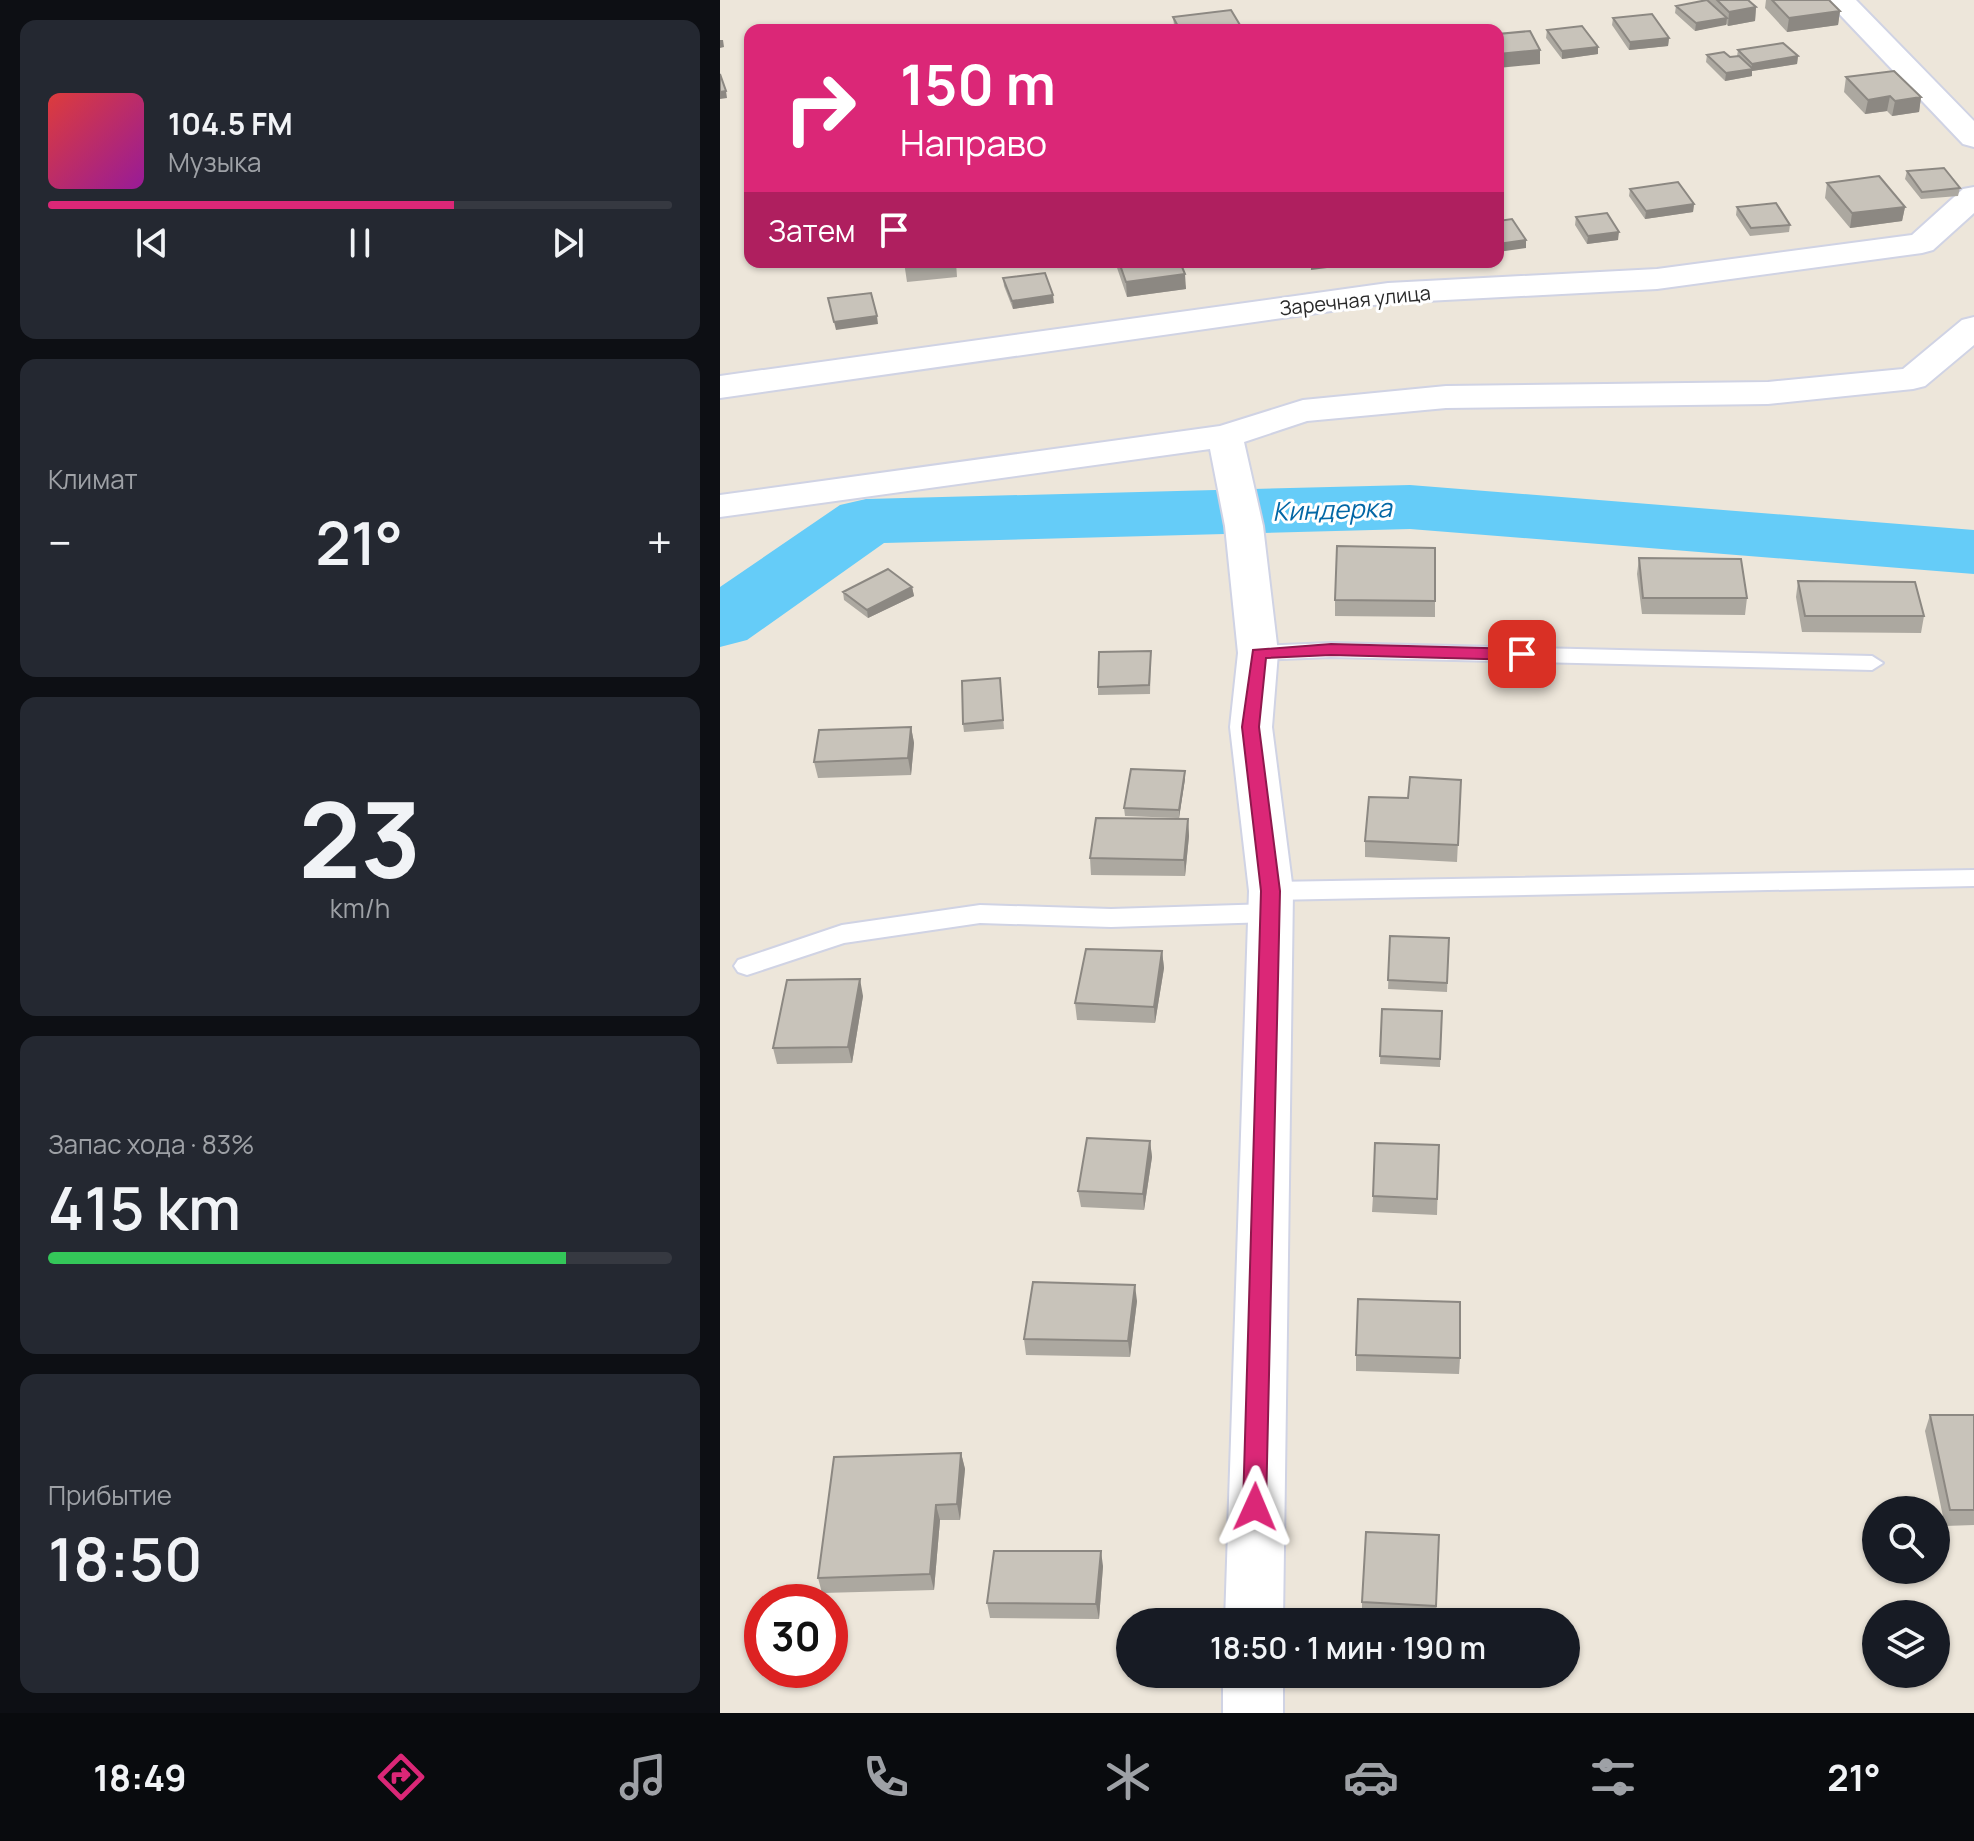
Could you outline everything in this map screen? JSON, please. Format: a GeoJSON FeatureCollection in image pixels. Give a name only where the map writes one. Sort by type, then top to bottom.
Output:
{"type":"FeatureCollection","features":[{"type":"Feature","properties":{"kind":"street"},"geometry":{"type":"LineString","coordinates":[[1840,0],[1974,138]]}},
{"type":"Feature","properties":{"kind":"street","name":"Заречная улица"},"geometry":{"type":"LineString","coordinates":[[720,387],[1388,293],[1657,279],[1922,243],[1974,196]]}},
{"type":"Feature","properties":{"kind":"street"},"geometry":{"type":"LineString","coordinates":[[720,506],[1225,436],[1303,411],[1446,397],[1768,393],[1913,379],[1974,327]]}},
{"type":"Feature","properties":{"kind":"street"},"geometry":{"type":"LineString","coordinates":[[1225,436],[1240,507],[1258,653],[1251,727],[1270,902],[1254,1608]]}},
{"type":"Feature","properties":{"kind":"street"},"geometry":{"type":"LineString","coordinates":[[1253,1688],[1253,1713]]}},
{"type":"Feature","properties":{"kind":"lane"},"geometry":{"type":"LineString","coordinates":[[1258,653],[1331,650],[1872,663]]}},
{"type":"Feature","properties":{"kind":"lane"},"geometry":{"type":"LineString","coordinates":[[747,966],[842,934],[980,914],[1111,918],[1270,902],[1974,878]]}},
{"type":"Feature","properties":{"kind":"building"},"geometry":{"type":"Polygon","coordinates":[[[1707,0],[1727,18],[1696,23],[1676,6],[1707,0]]]}},
{"type":"Feature","properties":{"kind":"building"},"geometry":{"type":"Polygon","coordinates":[[[1717,0],[1748,0],[1756,7],[1729,12],[1717,0]]]}},
{"type":"Feature","properties":{"kind":"building"},"geometry":{"type":"Polygon","coordinates":[[[1772,0],[1829,0],[1840,11],[1789,18],[1772,0]]]}},
{"type":"Feature","properties":{"kind":"building"},"geometry":{"type":"Polygon","coordinates":[[[1231,10],[1239,24],[1177,24],[1173,17],[1231,10]]]}},
{"type":"Feature","properties":{"kind":"building"},"geometry":{"type":"Polygon","coordinates":[[[1652,14],[1669,38],[1630,42],[1613,18],[1652,14]]]}},
{"type":"Feature","properties":{"kind":"building"},"geometry":{"type":"Polygon","coordinates":[[[1582,26],[1598,47],[1562,51],[1547,30],[1582,26]]]}},
{"type":"Feature","properties":{"kind":"building"},"geometry":{"type":"Polygon","coordinates":[[[1530,31],[1540,50],[1504,53],[1504,33],[1530,31]]]}},
{"type":"Feature","properties":{"kind":"building"},"geometry":{"type":"Polygon","coordinates":[[[1783,43],[1798,56],[1752,64],[1738,50],[1783,43]]]}},
{"type":"Feature","properties":{"kind":"building"},"geometry":{"type":"Polygon","coordinates":[[[1724,52],[1730,57],[1739,56],[1753,69],[1726,73],[1707,55],[1724,52]]]}},
{"type":"Feature","properties":{"kind":"building"},"geometry":{"type":"Polygon","coordinates":[[[1894,71],[1921,97],[1895,101],[1890,96],[1868,100],[1846,77],[1894,71]]]}},
{"type":"Feature","properties":{"kind":"building"},"geometry":{"type":"Polygon","coordinates":[[[720,74],[726,91],[720,92],[720,74]]]}},
{"type":"Feature","properties":{"kind":"building"},"geometry":{"type":"Polygon","coordinates":[[[1944,168],[1960,188],[1922,192],[1907,171],[1944,168]]]}},
{"type":"Feature","properties":{"kind":"building"},"geometry":{"type":"Polygon","coordinates":[[[1879,176],[1905,207],[1852,213],[1827,183],[1879,176]]]}},
{"type":"Feature","properties":{"kind":"building"},"geometry":{"type":"Polygon","coordinates":[[[1678,182],[1694,204],[1646,211],[1630,189],[1678,182]]]}},
{"type":"Feature","properties":{"kind":"building"},"geometry":{"type":"Polygon","coordinates":[[[1776,203],[1790,225],[1751,228],[1737,207],[1776,203]]]}},
{"type":"Feature","properties":{"kind":"building"},"geometry":{"type":"Polygon","coordinates":[[[1607,213],[1619,232],[1588,236],[1576,217],[1607,213]]]}},
{"type":"Feature","properties":{"kind":"building"},"geometry":{"type":"Polygon","coordinates":[[[1512,219],[1526,240],[1504,243],[1504,220],[1512,219]]]}},
{"type":"Feature","properties":{"kind":"building"},"geometry":{"type":"Polygon","coordinates":[[[1121,268],[1182,268],[1185,274],[1126,282],[1121,268]]]}},
{"type":"Feature","properties":{"kind":"building"},"geometry":{"type":"Polygon","coordinates":[[[1045,273],[1053,295],[1012,301],[1003,278],[1045,273]]]}},
{"type":"Feature","properties":{"kind":"building"},"geometry":{"type":"Polygon","coordinates":[[[871,293],[877,316],[834,322],[828,298],[871,293]]]}},
{"type":"Feature","properties":{"kind":"building"},"geometry":{"type":"Polygon","coordinates":[[[1337,546],[1435,548],[1435,601],[1335,600],[1337,546]]]}},
{"type":"Feature","properties":{"kind":"building"},"geometry":{"type":"Polygon","coordinates":[[[1639,558],[1741,559],[1747,598],[1643,598],[1639,558]]]}},
{"type":"Feature","properties":{"kind":"building"},"geometry":{"type":"Polygon","coordinates":[[[888,569],[912,587],[867,610],[843,592],[888,569]]]}},
{"type":"Feature","properties":{"kind":"building"},"geometry":{"type":"Polygon","coordinates":[[[1798,581],[1915,582],[1924,616],[1805,616],[1798,581]]]}},
{"type":"Feature","properties":{"kind":"building"},"geometry":{"type":"Polygon","coordinates":[[[1151,651],[1149,685],[1098,687],[1099,652],[1151,651]]]}},
{"type":"Feature","properties":{"kind":"building"},"geometry":{"type":"Polygon","coordinates":[[[1000,678],[1003,720],[963,724],[962,681],[1000,678]]]}},
{"type":"Feature","properties":{"kind":"building"},"geometry":{"type":"Polygon","coordinates":[[[911,727],[908,758],[814,762],[819,730],[911,727]]]}},
{"type":"Feature","properties":{"kind":"building"},"geometry":{"type":"Polygon","coordinates":[[[1131,769],[1185,771],[1179,810],[1124,808],[1131,769]]]}},
{"type":"Feature","properties":{"kind":"building"},"geometry":{"type":"Polygon","coordinates":[[[1410,777],[1461,780],[1458,845],[1365,841],[1369,797],[1408,798],[1410,777]]]}},
{"type":"Feature","properties":{"kind":"building"},"geometry":{"type":"Polygon","coordinates":[[[1096,818],[1188,819],[1184,860],[1090,858],[1096,818]]]}},
{"type":"Feature","properties":{"kind":"building"},"geometry":{"type":"Polygon","coordinates":[[[1390,936],[1449,938],[1447,983],[1388,980],[1390,936]]]}},
{"type":"Feature","properties":{"kind":"building"},"geometry":{"type":"Polygon","coordinates":[[[1086,949],[1162,951],[1154,1007],[1075,1003],[1086,949]]]}},
{"type":"Feature","properties":{"kind":"building"},"geometry":{"type":"Polygon","coordinates":[[[860,979],[848,1047],[773,1048],[787,980],[860,979]]]}},
{"type":"Feature","properties":{"kind":"building"},"geometry":{"type":"Polygon","coordinates":[[[1382,1009],[1442,1011],[1440,1059],[1380,1056],[1382,1009]]]}},
{"type":"Feature","properties":{"kind":"building"},"geometry":{"type":"Polygon","coordinates":[[[1087,1138],[1150,1141],[1143,1194],[1078,1191],[1087,1138]]]}},
{"type":"Feature","properties":{"kind":"building"},"geometry":{"type":"Polygon","coordinates":[[[1375,1143],[1439,1145],[1437,1199],[1373,1196],[1375,1143]]]}},
{"type":"Feature","properties":{"kind":"building"},"geometry":{"type":"Polygon","coordinates":[[[1033,1282],[1135,1285],[1128,1341],[1024,1339],[1033,1282]]]}},
{"type":"Feature","properties":{"kind":"building"},"geometry":{"type":"Polygon","coordinates":[[[1358,1299],[1460,1302],[1460,1358],[1356,1355],[1358,1299]]]}},
{"type":"Feature","properties":{"kind":"building"},"geometry":{"type":"Polygon","coordinates":[[[1930,1415],[1974,1415],[1974,1510],[1950,1510],[1950,1496],[1947,1496],[1930,1415]]]}},
{"type":"Feature","properties":{"kind":"building"},"geometry":{"type":"Polygon","coordinates":[[[961,1453],[957,1504],[936,1505],[930,1574],[818,1578],[834,1457],[961,1453]]]}},
{"type":"Feature","properties":{"kind":"building"},"geometry":{"type":"Polygon","coordinates":[[[1366,1532],[1439,1535],[1436,1606],[1362,1602],[1366,1532]]]}},
{"type":"Feature","properties":{"kind":"building"},"geometry":{"type":"Polygon","coordinates":[[[994,1551],[1101,1551],[1096,1604],[987,1603],[994,1551]]]}},
{"type":"Feature","properties":{"kind":"waterway","name":"Киндерка"},"geometry":{"type":"LineString","coordinates":[[720,623],[866,521],[1410,507],[1974,552]]}},
{"type":"Feature","properties":{"kind":"route"},"geometry":{"type":"LineString","coordinates":[[1255,1507],[1271,891],[1251,727],[1258,653],[1331,650],[1522,654]]}}]}
